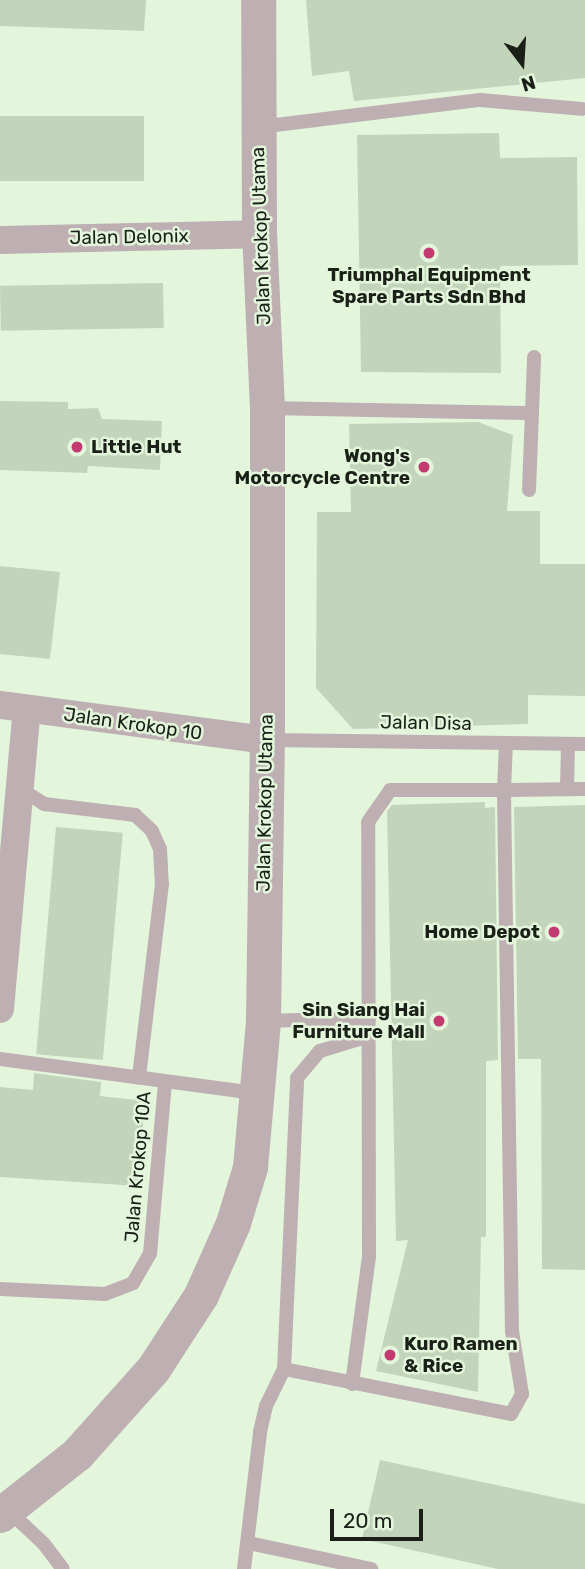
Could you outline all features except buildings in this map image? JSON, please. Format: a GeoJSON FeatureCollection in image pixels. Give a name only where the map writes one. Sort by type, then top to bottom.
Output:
{"type":"FeatureCollection","features":[{"type":"Feature","properties":{"kind":"street","name":"Jalan Krokop Utama"},"geometry":{"type":"LineString","coordinates":[[5,1513],[77,1454],[123,1406],[153,1369],[201,1295],[233,1223],[250,1167],[259,1094],[263,1021],[267,740],[267,408],[259,233],[258,0]]}},
{"type":"Feature","properties":{"kind":"street","name":"Jalan Delonix"},"geometry":{"type":"LineString","coordinates":[[0,240],[259,233]]}},
{"type":"Feature","properties":{"kind":"street","name":"Jalan Krokop 10"},"geometry":{"type":"LineString","coordinates":[[13,707],[267,740]]}},
{"type":"Feature","properties":{"kind":"street"},"geometry":{"type":"LineString","coordinates":[[0,1009],[20,788],[13,707]]}},
{"type":"Feature","properties":{"kind":"lane"},"geometry":{"type":"LineString","coordinates":[[257,127],[480,100],[582,109]]}},
{"type":"Feature","properties":{"kind":"lane"},"geometry":{"type":"LineString","coordinates":[[529,490],[534,357]]}},
{"type":"Feature","properties":{"kind":"lane"},"geometry":{"type":"LineString","coordinates":[[267,408],[532,412]]}},
{"type":"Feature","properties":{"kind":"lane","name":"Jalan Disa"},"geometry":{"type":"LineString","coordinates":[[267,740],[585,744]]}},
{"type":"Feature","properties":{"kind":"lane"},"geometry":{"type":"LineString","coordinates":[[284,1369],[511,1414],[522,1394],[512,1331],[504,790],[506,743]]}},
{"type":"Feature","properties":{"kind":"lane"},"geometry":{"type":"LineString","coordinates":[[567,789],[568,744]]}},
{"type":"Feature","properties":{"kind":"lane"},"geometry":{"type":"LineString","coordinates":[[20,788],[44,804],[135,815],[152,831],[160,849],[162,884],[139,1078]]}},
{"type":"Feature","properties":{"kind":"lane"},"geometry":{"type":"LineString","coordinates":[[352,1384],[369,1257],[368,822],[390,790],[585,789]]}},
{"type":"Feature","properties":{"kind":"lane"},"geometry":{"type":"LineString","coordinates":[[263,1021],[369,1018]]}},
{"type":"Feature","properties":{"kind":"lane"},"geometry":{"type":"LineString","coordinates":[[244,1569],[260,1432],[266,1406],[284,1369],[297,1078],[320,1051],[369,1036]]}},
{"type":"Feature","properties":{"kind":"lane","name":"Jalan Krokop 10A"},"geometry":{"type":"LineString","coordinates":[[0,1059],[259,1094]]}},
{"type":"Feature","properties":{"kind":"lane","name":"Jalan Krokop 10A"},"geometry":{"type":"LineString","coordinates":[[0,1289],[105,1294],[132,1283],[150,1254],[165,1083]]}},
{"type":"Feature","properties":{"kind":"lane"},"geometry":{"type":"LineString","coordinates":[[5,1513],[44,1544],[63,1569]]}},
{"type":"Feature","properties":{"kind":"lane"},"geometry":{"type":"LineString","coordinates":[[249,1543],[371,1569]]}},
{"type":"Feature","properties":{"kind":"place","name":"Triumphal Equipment Spare Parts Sdn Bhd"},"geometry":{"type":"Point","coordinates":[429,253]}},
{"type":"Feature","properties":{"kind":"place","name":"Little Hut"},"geometry":{"type":"Point","coordinates":[77,447]}},
{"type":"Feature","properties":{"kind":"place","name":"Wong's Motorcycle Centre"},"geometry":{"type":"Point","coordinates":[424,467]}},
{"type":"Feature","properties":{"kind":"place","name":"Home Depot"},"geometry":{"type":"Point","coordinates":[554,932]}},
{"type":"Feature","properties":{"kind":"place","name":"Sin Siang Hai Furniture Mall"},"geometry":{"type":"Point","coordinates":[439,1021]}},
{"type":"Feature","properties":{"kind":"place","name":"Kuro Ramen & Rice"},"geometry":{"type":"Point","coordinates":[390,1355]}}]}
